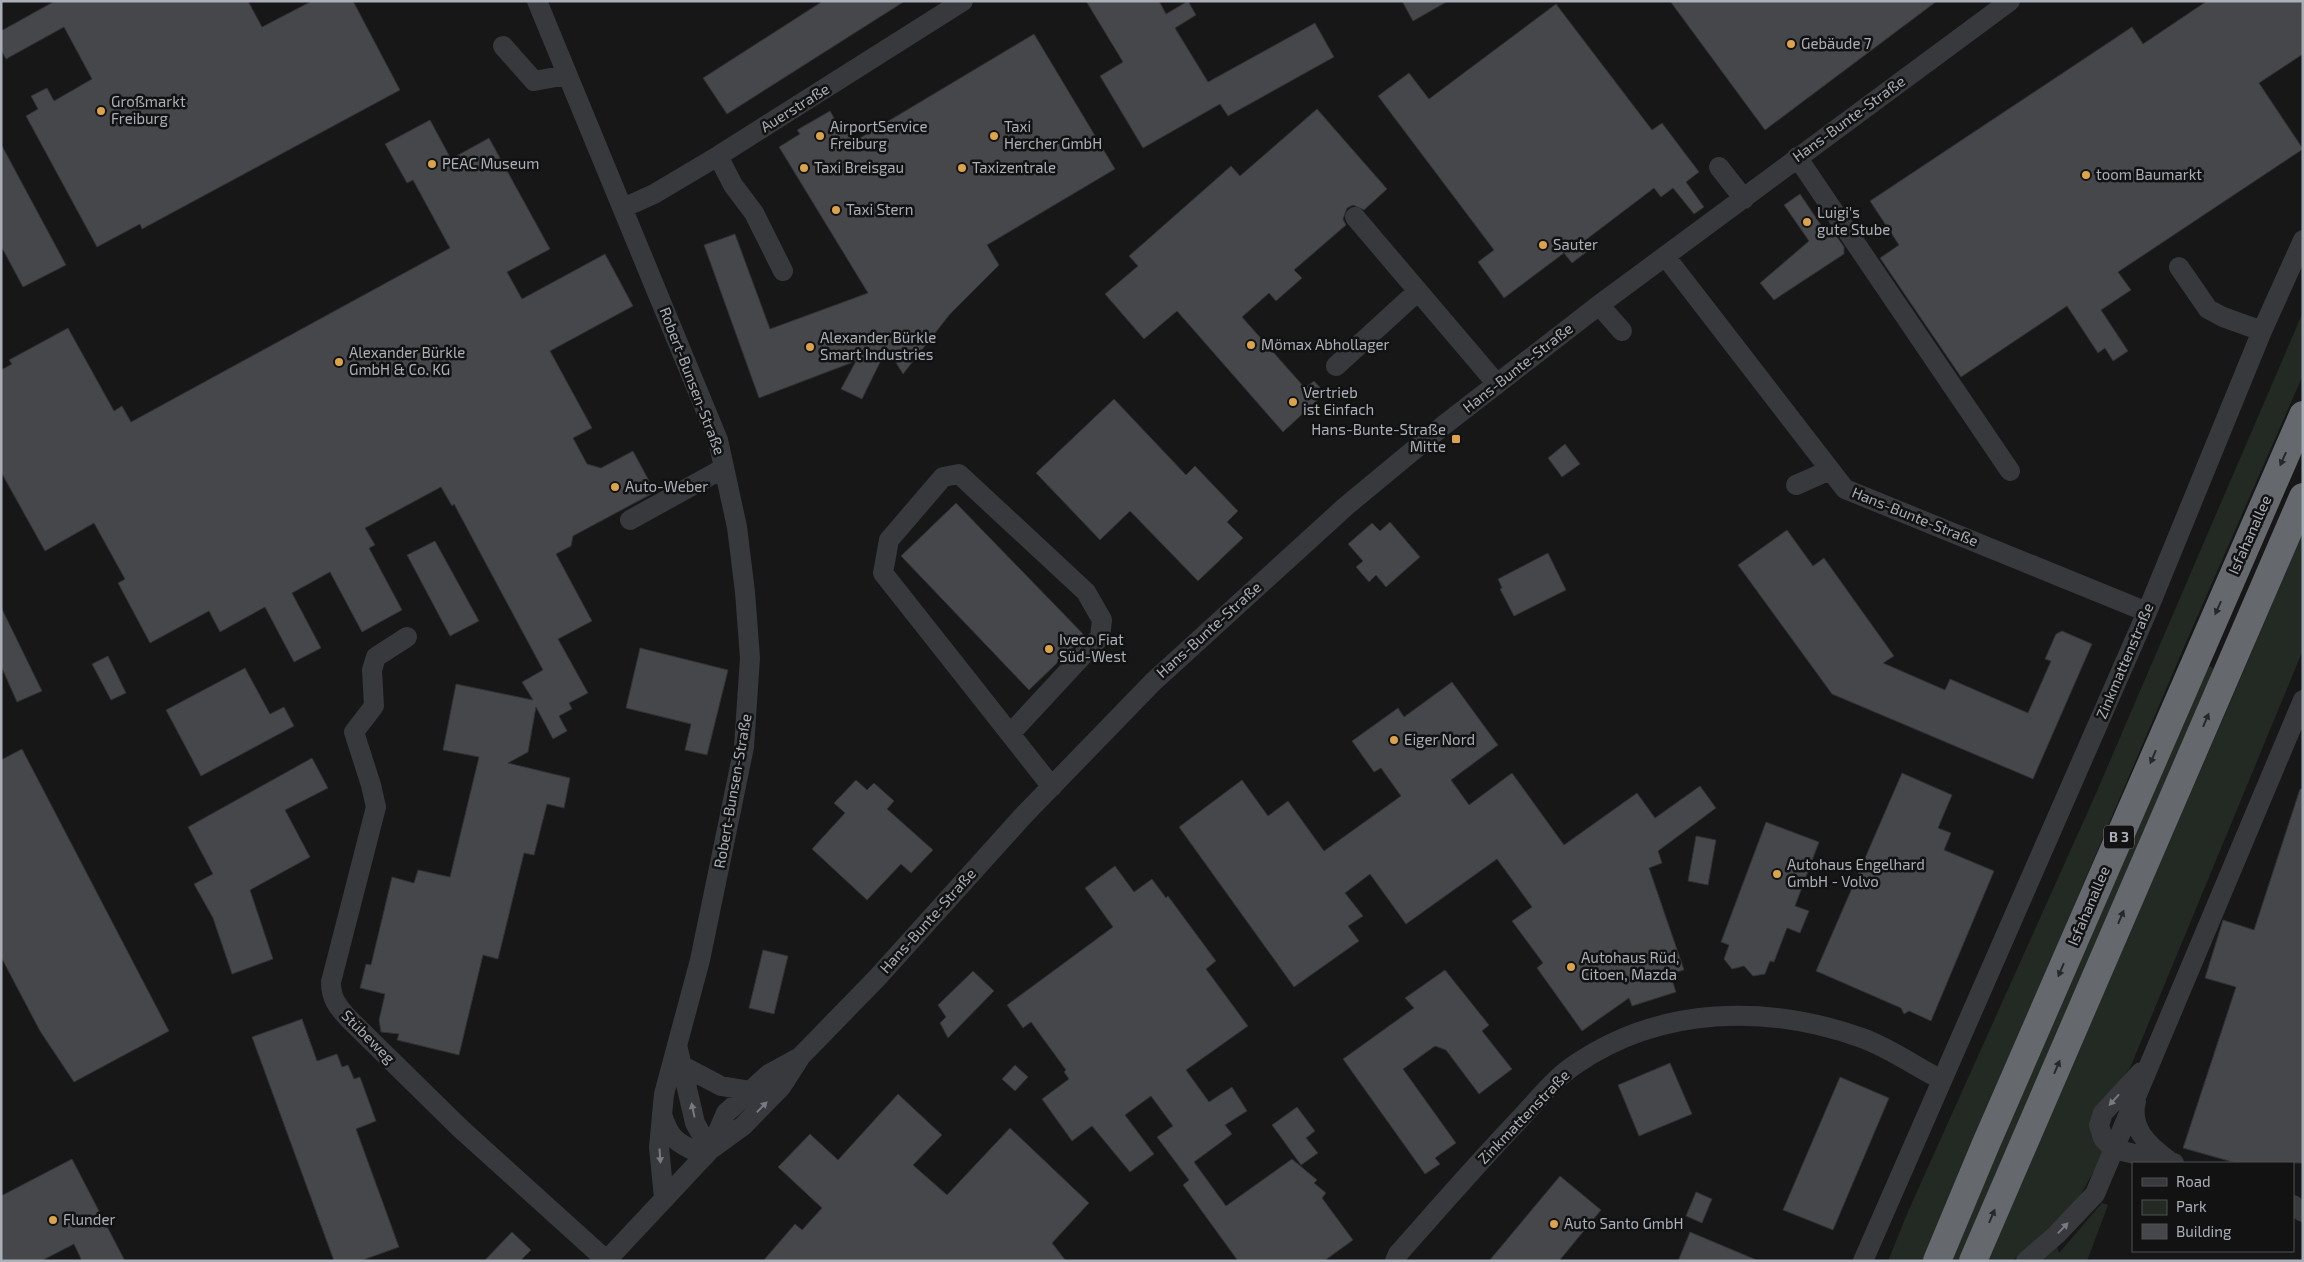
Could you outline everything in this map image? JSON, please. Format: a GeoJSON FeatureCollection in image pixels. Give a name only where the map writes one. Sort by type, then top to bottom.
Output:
{"type":"FeatureCollection","features":[{"type":"Feature","properties":{"kind":"highway","name":"Isfahanallee"},"geometry":{"type":"LineString","coordinates":[[1937,1261],[1985,1146],[2303,414]]}},
{"type":"Feature","properties":{"kind":"highway","name":"B 3"},"geometry":{"type":"LineString","coordinates":[[1973,1261],[2303,497]]}},
{"type":"Feature","properties":{"kind":"street","name":"Robert-Bunsen-Straße"},"geometry":{"type":"LineString","coordinates":[[537,1],[718,440],[737,527],[745,592],[750,658],[744,746],[700,960],[664,1094],[659,1147],[664,1198]]}},
{"type":"Feature","properties":{"kind":"street","name":"Auerstraße"},"geometry":{"type":"LineString","coordinates":[[623,208],[654,194],[718,156],[963,1]]}},
{"type":"Feature","properties":{"kind":"street","name":"Hans-Bunte-Straße"},"geometry":{"type":"LineString","coordinates":[[606,1260],[707,1153],[743,1126],[775,1094],[801,1056],[877,978],[1052,787],[1153,682],[1206,633],[1382,476],[1598,305],[1744,199],[1797,157],[2007,2]]}},
{"type":"Feature","properties":{"kind":"street"},"geometry":{"type":"LineString","coordinates":[[503,46],[534,81],[567,75]]}},
{"type":"Feature","properties":{"kind":"street"},"geometry":{"type":"LineString","coordinates":[[718,156],[733,185],[754,213],[783,271]]}},
{"type":"Feature","properties":{"kind":"street"},"geometry":{"type":"LineString","coordinates":[[1797,157],[2010,471]]}},
{"type":"Feature","properties":{"kind":"street"},"geometry":{"type":"LineString","coordinates":[[1719,167],[1744,199]]}},
{"type":"Feature","properties":{"kind":"street"},"geometry":{"type":"LineString","coordinates":[[1355,217],[1498,384]]}},
{"type":"Feature","properties":{"kind":"street","name":"Zinkmattenstraße"},"geometry":{"type":"LineString","coordinates":[[1863,1261],[2147,612],[2262,331],[2303,240]]}},
{"type":"Feature","properties":{"kind":"street","name":"Hans-Bunte-Straße"},"geometry":{"type":"LineString","coordinates":[[1665,256],[1845,489],[2147,612]]}},
{"type":"Feature","properties":{"kind":"street"},"geometry":{"type":"LineString","coordinates":[[2179,267],[2208,309],[2223,317],[2262,331]]}},
{"type":"Feature","properties":{"kind":"street"},"geometry":{"type":"LineString","coordinates":[[1336,366],[1418,292]]}},
{"type":"Feature","properties":{"kind":"street"},"geometry":{"type":"LineString","coordinates":[[1598,305],[1622,331]]}},
{"type":"Feature","properties":{"kind":"street"},"geometry":{"type":"LineString","coordinates":[[630,520],[724,468]]}},
{"type":"Feature","properties":{"kind":"street"},"geometry":{"type":"LineString","coordinates":[[1796,485],[1830,470]]}},
{"type":"Feature","properties":{"kind":"street"},"geometry":{"type":"LineString","coordinates":[[1010,734],[1100,637],[1102,620],[1086,592],[959,474],[943,477],[889,540],[882,573],[1052,787]]}},
{"type":"Feature","properties":{"kind":"street","name":"Stübeweg"},"geometry":{"type":"LineString","coordinates":[[407,637],[376,657],[372,670],[374,706],[354,732],[371,785],[376,808],[331,982],[334,1002],[461,1129],[606,1260]]}},
{"type":"Feature","properties":{"kind":"street"},"geometry":{"type":"LineString","coordinates":[[2172,1162],[2152,1149],[2138,1131],[2134,1110],[2145,1072],[2303,700]]}},
{"type":"Feature","properties":{"kind":"street","name":"Zinkmattenstraße"},"geometry":{"type":"LineString","coordinates":[[1395,1261],[1398,1254],[1551,1085],[1575,1064],[1609,1044],[1656,1027],[1689,1018],[1725,1015],[1794,1019],[1864,1039],[1942,1080]]}},
{"type":"Feature","properties":{"kind":"street"},"geometry":{"type":"LineString","coordinates":[[677,1045],[684,1066],[695,1123],[707,1153]]}},
{"type":"Feature","properties":{"kind":"street","name":"Hans-Bunte-Straße"},"geometry":{"type":"LineString","coordinates":[[707,1153],[726,1114],[768,1074],[801,1056]]}},
{"type":"Feature","properties":{"kind":"street"},"geometry":{"type":"LineString","coordinates":[[684,1066],[721,1086],[751,1091]]}},
{"type":"Feature","properties":{"kind":"street"},"geometry":{"type":"LineString","coordinates":[[2145,1072],[2103,1113],[2099,1125],[2104,1138],[2113,1149],[2169,1162]]}},
{"type":"Feature","properties":{"kind":"street"},"geometry":{"type":"LineString","coordinates":[[662,1114],[667,1131],[678,1142],[707,1153]]}},
{"type":"Feature","properties":{"kind":"street"},"geometry":{"type":"LineString","coordinates":[[2026,1261],[2056,1235],[2096,1194],[2113,1149]]}},
{"type":"Feature","properties":{"kind":"green space"},"geometry":{"type":"Polygon","coordinates":[[[2303,312],[2303,375],[2184,647],[1923,1261],[1888,1261],[1907,1214],[2094,798],[2303,312]]]}},
{"type":"Feature","properties":{"kind":"green space"},"geometry":{"type":"Polygon","coordinates":[[[2303,531],[2303,650],[2130,1068],[2090,1122],[2092,1136],[2104,1153],[2076,1203],[2012,1261],[1986,1261],[2236,689],[2303,531]]]}},
{"type":"Feature","properties":{"kind":"green space"},"geometry":{"type":"Polygon","coordinates":[[[2208,667],[2212,667],[2213,670],[1959,1261],[1949,1261],[2208,667]]]}},
{"type":"Feature","properties":{"kind":"green space"},"geometry":{"type":"Polygon","coordinates":[[[2102,1203],[2108,1205],[2087,1261],[2040,1261],[2057,1247],[2059,1253],[2102,1203]]]}},
{"type":"Feature","properties":{"kind":"building"},"geometry":{"type":"Polygon","coordinates":[[[55,1],[248,1],[262,27],[312,1],[353,1],[400,90],[142,229],[140,224],[97,247],[26,116],[38,109],[31,96],[47,88],[54,101],[92,79],[64,27],[6,59],[1,50],[1,31],[55,1]]]}},
{"type":"Feature","properties":{"kind":"building"},"geometry":{"type":"Polygon","coordinates":[[[823,1],[905,1],[727,114],[703,78],[823,1]]]}},
{"type":"Feature","properties":{"kind":"building"},"geometry":{"type":"Polygon","coordinates":[[[1086,1],[1159,1],[1166,14],[1188,1],[1196,15],[1175,28],[1208,82],[1315,23],[1334,57],[1228,116],[1220,104],[1143,148],[1100,76],[1123,62],[1086,1]]]}},
{"type":"Feature","properties":{"kind":"building"},"geometry":{"type":"Polygon","coordinates":[[[1402,1],[1448,1],[1413,21],[1402,1]]]}},
{"type":"Feature","properties":{"kind":"building","name":"Gebäude 7"},"geometry":{"type":"Polygon","coordinates":[[[1670,1],[1937,1],[1765,130],[1670,1]]]}},
{"type":"Feature","properties":{"kind":"building","name":"toom Baumarkt"},"geometry":{"type":"Polygon","coordinates":[[[2207,1],[2303,1],[2303,54],[2259,83],[2303,149],[2118,272],[2131,290],[2101,310],[2128,351],[2113,361],[2105,348],[2098,353],[2067,306],[1961,377],[1880,258],[1899,245],[1870,201],[2132,27],[2143,44],[2207,1]]]}},
{"type":"Feature","properties":{"kind":"building"},"geometry":{"type":"Polygon","coordinates":[[[1556,4],[1652,130],[1662,123],[1699,172],[1686,182],[1704,207],[1694,214],[1673,188],[1661,197],[1654,188],[1583,242],[1589,250],[1572,263],[1564,253],[1504,298],[1478,262],[1494,250],[1378,96],[1409,73],[1429,99],[1556,4]]]}},
{"type":"Feature","properties":{"kind":"building","name":"Taxizentrale"},"geometry":{"type":"Polygon","coordinates":[[[1034,34],[1115,169],[987,245],[999,265],[950,314],[903,374],[887,348],[862,399],[841,389],[856,361],[759,398],[704,245],[735,234],[770,329],[868,293],[779,147],[800,134],[797,130],[830,111],[838,125],[843,122],[855,141],[1034,34]]]}},
{"type":"Feature","properties":{"kind":"building"},"geometry":{"type":"Polygon","coordinates":[[[1317,109],[1387,189],[1364,210],[1353,205],[1347,208],[1343,219],[1346,225],[1294,270],[1302,278],[1276,301],[1269,293],[1242,317],[1305,388],[1314,381],[1325,393],[1283,432],[1177,311],[1144,339],[1105,294],[1138,266],[1129,256],[1231,166],[1240,176],[1317,109]]]}},
{"type":"Feature","properties":{"kind":"building"},"geometry":{"type":"Polygon","coordinates":[[[430,120],[451,159],[489,138],[550,249],[507,272],[522,299],[605,254],[633,306],[550,351],[592,428],[573,438],[587,464],[601,468],[633,451],[655,492],[573,536],[571,546],[556,554],[592,621],[558,639],[588,693],[569,703],[572,709],[559,716],[567,731],[553,739],[536,707],[528,752],[508,763],[570,778],[564,808],[547,804],[534,855],[524,853],[498,959],[483,955],[459,1055],[397,1040],[399,1034],[381,1032],[379,1020],[385,994],[360,988],[366,964],[371,965],[392,877],[414,883],[418,870],[450,877],[479,757],[443,750],[456,684],[533,700],[522,682],[543,670],[454,504],[452,506],[441,487],[365,528],[375,545],[369,548],[402,610],[362,632],[330,572],[292,593],[321,648],[294,662],[265,607],[220,632],[209,611],[150,643],[118,583],[125,579],[94,523],[45,551],[1,472],[1,370],[12,364],[9,360],[68,328],[114,411],[122,406],[131,422],[450,248],[413,180],[407,183],[385,144],[430,120]]]}},
{"type":"Feature","properties":{"kind":"building"},"geometry":{"type":"Polygon","coordinates":[[[1,144],[66,265],[23,287],[1,246],[1,144]]]}},
{"type":"Feature","properties":{"kind":"building"},"geometry":{"type":"Polygon","coordinates":[[[1800,194],[1827,234],[1833,231],[1844,247],[1844,254],[1774,300],[1760,283],[1809,241],[1784,205],[1800,194]]]}},
{"type":"Feature","properties":{"kind":"building"},"geometry":{"type":"Polygon","coordinates":[[[1114,399],[1186,475],[1195,466],[1238,511],[1227,522],[1243,538],[1198,581],[1130,511],[1100,540],[1036,473],[1114,399]]]}},
{"type":"Feature","properties":{"kind":"building"},"geometry":{"type":"Polygon","coordinates":[[[1565,444],[1580,464],[1562,477],[1548,458],[1565,444]]]}},
{"type":"Feature","properties":{"kind":"building"},"geometry":{"type":"Polygon","coordinates":[[[956,503],[1085,636],[1029,690],[901,556],[956,503]]]}},
{"type":"Feature","properties":{"kind":"building"},"geometry":{"type":"Polygon","coordinates":[[[1390,522],[1420,557],[1386,587],[1376,575],[1369,582],[1356,567],[1363,561],[1348,544],[1372,523],[1380,531],[1390,522]]]}},
{"type":"Feature","properties":{"kind":"building"},"geometry":{"type":"Polygon","coordinates":[[[1787,530],[1813,566],[1824,558],[1894,656],[1883,663],[1945,690],[1950,679],[2028,713],[2051,661],[2045,659],[2056,634],[2062,631],[2092,644],[2033,779],[1832,694],[1738,565],[1787,530]]]}},
{"type":"Feature","properties":{"kind":"building"},"geometry":{"type":"Polygon","coordinates":[[[435,541],[479,621],[450,636],[407,555],[435,541]]]}},
{"type":"Feature","properties":{"kind":"building"},"geometry":{"type":"Polygon","coordinates":[[[1548,553],[1566,590],[1514,616],[1500,589],[1502,588],[1498,579],[1548,553]]]}},
{"type":"Feature","properties":{"kind":"building"},"geometry":{"type":"Polygon","coordinates":[[[1,607],[42,691],[17,702],[1,666],[1,607]]]}},
{"type":"Feature","properties":{"kind":"building"},"geometry":{"type":"Polygon","coordinates":[[[640,648],[728,670],[707,755],[685,750],[691,724],[626,708],[640,648]]]}},
{"type":"Feature","properties":{"kind":"building"},"geometry":{"type":"Polygon","coordinates":[[[108,656],[126,693],[111,700],[92,664],[108,656]]]}},
{"type":"Feature","properties":{"kind":"building"},"geometry":{"type":"Polygon","coordinates":[[[245,668],[270,714],[284,707],[294,726],[201,776],[166,710],[245,668]]]}},
{"type":"Feature","properties":{"kind":"building"},"geometry":{"type":"Polygon","coordinates":[[[1452,682],[1498,745],[1451,780],[1469,805],[1512,773],[1564,845],[1637,793],[1655,818],[1700,786],[1716,808],[1658,851],[1662,863],[1649,868],[1684,970],[1670,974],[1676,992],[1632,1006],[1629,998],[1582,1031],[1537,968],[1543,963],[1512,921],[1532,907],[1497,859],[1406,924],[1370,874],[1345,893],[1363,916],[1348,926],[1359,941],[1294,987],[1179,827],[1242,780],[1268,816],[1288,801],[1324,851],[1401,796],[1381,768],[1374,772],[1352,741],[1398,708],[1404,717],[1452,682]]]}},
{"type":"Feature","properties":{"kind":"building"},"geometry":{"type":"Polygon","coordinates":[[[22,749],[169,1031],[74,1082],[40,1031],[1,957],[1,760],[22,749]]]}},
{"type":"Feature","properties":{"kind":"building"},"geometry":{"type":"Polygon","coordinates":[[[312,758],[328,788],[285,810],[310,857],[250,890],[273,959],[232,974],[213,918],[194,884],[213,874],[188,827],[312,758]]]}},
{"type":"Feature","properties":{"kind":"building"},"geometry":{"type":"Polygon","coordinates":[[[1902,773],[1952,795],[1938,828],[1951,833],[1944,850],[1994,871],[1931,1021],[1909,1011],[1904,1014],[1901,1008],[1816,971],[1902,773]]]}},
{"type":"Feature","properties":{"kind":"building"},"geometry":{"type":"Polygon","coordinates":[[[856,780],[867,790],[874,783],[894,801],[887,809],[933,850],[911,873],[901,864],[867,900],[812,849],[845,813],[834,803],[856,780]]]}},
{"type":"Feature","properties":{"kind":"building"},"geometry":{"type":"Polygon","coordinates":[[[2300,789],[2303,789],[2303,1163],[2232,1162],[2183,1148],[2236,987],[2205,978],[2223,920],[2254,930],[2300,789]]]}},
{"type":"Feature","properties":{"kind":"building","name":"Autohaus Engelhard GmbH - Volvo"},"geometry":{"type":"Polygon","coordinates":[[[1766,822],[1819,842],[1795,906],[1809,911],[1800,933],[1787,928],[1774,962],[1770,961],[1765,974],[1753,976],[1744,966],[1732,969],[1724,959],[1729,945],[1721,942],[1766,822]]]}},
{"type":"Feature","properties":{"kind":"building"},"geometry":{"type":"Polygon","coordinates":[[[1696,836],[1716,840],[1708,885],[1688,881],[1696,836]]]}},
{"type":"Feature","properties":{"kind":"building"},"geometry":{"type":"Polygon","coordinates":[[[1115,866],[1134,892],[1152,879],[1166,898],[1168,896],[1216,961],[1206,969],[1248,1026],[1186,1070],[1209,1102],[1232,1087],[1247,1111],[1225,1125],[1232,1134],[1194,1162],[1226,1206],[1292,1159],[1317,1180],[1314,1183],[1326,1193],[1322,1198],[1353,1240],[1324,1261],[1238,1261],[1183,1185],[1189,1180],[1157,1137],[1173,1126],[1151,1096],[1125,1115],[1154,1154],[1130,1172],[1092,1126],[1072,1141],[1042,1099],[1069,1079],[1064,1072],[1066,1070],[1031,1022],[1023,1028],[1007,1005],[1113,927],[1085,888],[1115,866]]]}},
{"type":"Feature","properties":{"kind":"building"},"geometry":{"type":"Polygon","coordinates":[[[763,950],[788,956],[774,1014],[749,1008],[763,950]]]}},
{"type":"Feature","properties":{"kind":"building"},"geometry":{"type":"Polygon","coordinates":[[[1445,970],[1489,1025],[1482,1031],[1512,1069],[1479,1094],[1446,1050],[1435,1046],[1403,1069],[1456,1143],[1435,1158],[1440,1164],[1425,1174],[1343,1059],[1414,1008],[1405,998],[1445,970]]]}},
{"type":"Feature","properties":{"kind":"building"},"geometry":{"type":"Polygon","coordinates":[[[973,971],[994,991],[948,1038],[940,1023],[946,1017],[938,1005],[973,971]]]}},
{"type":"Feature","properties":{"kind":"building"},"geometry":{"type":"Polygon","coordinates":[[[302,1019],[317,1061],[337,1054],[342,1067],[348,1065],[354,1079],[360,1077],[376,1121],[356,1129],[399,1247],[360,1261],[334,1261],[252,1037],[302,1019]]]}},
{"type":"Feature","properties":{"kind":"building"},"geometry":{"type":"Polygon","coordinates":[[[1670,1063],[1692,1114],[1639,1136],[1618,1085],[1670,1063]]]}},
{"type":"Feature","properties":{"kind":"building"},"geometry":{"type":"Polygon","coordinates":[[[1015,1065],[1028,1077],[1015,1091],[1002,1079],[1015,1065]]]}},
{"type":"Feature","properties":{"kind":"building"},"geometry":{"type":"Polygon","coordinates":[[[1840,1077],[1889,1098],[1833,1230],[1783,1210],[1840,1077]]]}},
{"type":"Feature","properties":{"kind":"building"},"geometry":{"type":"Polygon","coordinates":[[[898,1094],[942,1135],[913,1165],[947,1195],[1010,1128],[1089,1203],[1052,1243],[1066,1261],[763,1261],[795,1224],[802,1230],[822,1208],[778,1167],[810,1134],[838,1160],[898,1094]]]}},
{"type":"Feature","properties":{"kind":"building"},"geometry":{"type":"Polygon","coordinates":[[[1297,1107],[1315,1131],[1306,1138],[1318,1153],[1301,1165],[1272,1125],[1297,1107]]]}},
{"type":"Feature","properties":{"kind":"building","name":"Flunder"},"geometry":{"type":"Polygon","coordinates":[[[72,1159],[125,1261],[82,1261],[74,1244],[41,1261],[1,1261],[1,1196],[72,1159]]]}},
{"type":"Feature","properties":{"kind":"building","name":"Auto Santo GmbH"},"geometry":{"type":"Polygon","coordinates":[[[1560,1176],[1601,1210],[1559,1261],[1489,1261],[1560,1176]]]}},
{"type":"Feature","properties":{"kind":"building"},"geometry":{"type":"Polygon","coordinates":[[[1696,1192],[1712,1199],[1702,1223],[1686,1216],[1696,1192]]]}},
{"type":"Feature","properties":{"kind":"building"},"geometry":{"type":"Polygon","coordinates":[[[512,1232],[531,1250],[520,1261],[484,1261],[512,1232]]]}},
{"type":"Feature","properties":{"kind":"building"},"geometry":{"type":"Polygon","coordinates":[[[1690,1232],[1759,1261],[1678,1261],[1690,1232]]]}},
{"type":"Feature","properties":{"kind":"place","name":"Gebäude 7"},"geometry":{"type":"Point","coordinates":[1791,44]}},
{"type":"Feature","properties":{"kind":"place","name":"Großmarkt Freiburg"},"geometry":{"type":"Point","coordinates":[101,111]}},
{"type":"Feature","properties":{"kind":"place","name":"AirportService Freiburg"},"geometry":{"type":"Point","coordinates":[820,136]}},
{"type":"Feature","properties":{"kind":"place","name":"Taxi Hercher GmbH"},"geometry":{"type":"Point","coordinates":[994,136]}},
{"type":"Feature","properties":{"kind":"place","name":"PEAC Museum"},"geometry":{"type":"Point","coordinates":[432,164]}},
{"type":"Feature","properties":{"kind":"place","name":"Taxi Breisgau"},"geometry":{"type":"Point","coordinates":[804,168]}},
{"type":"Feature","properties":{"kind":"place","name":"Taxizentrale"},"geometry":{"type":"Point","coordinates":[962,168]}},
{"type":"Feature","properties":{"kind":"place","name":"toom Baumarkt"},"geometry":{"type":"Point","coordinates":[2086,175]}},
{"type":"Feature","properties":{"kind":"place","name":"Taxi Stern"},"geometry":{"type":"Point","coordinates":[836,210]}},
{"type":"Feature","properties":{"kind":"place","name":"Luigi's gute Stube"},"geometry":{"type":"Point","coordinates":[1807,222]}},
{"type":"Feature","properties":{"kind":"place","name":"Sauter"},"geometry":{"type":"Point","coordinates":[1543,245]}},
{"type":"Feature","properties":{"kind":"place","name":"Mömax Abhollager"},"geometry":{"type":"Point","coordinates":[1251,345]}},
{"type":"Feature","properties":{"kind":"place","name":"Alexander Bürkle Smart Industries"},"geometry":{"type":"Point","coordinates":[810,347]}},
{"type":"Feature","properties":{"kind":"place","name":"Alexander Bürkle GmbH & Co. KG"},"geometry":{"type":"Point","coordinates":[339,362]}},
{"type":"Feature","properties":{"kind":"place","name":"Vertrieb ist Einfach"},"geometry":{"type":"Point","coordinates":[1293,402]}},
{"type":"Feature","properties":{"kind":"place","name":"Hans-Bunte-Straße Mitte"},"geometry":{"type":"Point","coordinates":[1456,439]}},
{"type":"Feature","properties":{"kind":"place","name":"Auto-Weber"},"geometry":{"type":"Point","coordinates":[615,487]}},
{"type":"Feature","properties":{"kind":"place","name":"Iveco Fiat Süd-West"},"geometry":{"type":"Point","coordinates":[1049,649]}},
{"type":"Feature","properties":{"kind":"place","name":"Eiger Nord"},"geometry":{"type":"Point","coordinates":[1394,740]}},
{"type":"Feature","properties":{"kind":"place","name":"Autohaus Engelhard GmbH - Volvo"},"geometry":{"type":"Point","coordinates":[1777,874]}},
{"type":"Feature","properties":{"kind":"place","name":"Autohaus Rüd, Citoen, Mazda"},"geometry":{"type":"Point","coordinates":[1571,967]}},
{"type":"Feature","properties":{"kind":"place","name":"Flunder"},"geometry":{"type":"Point","coordinates":[53,1220]}},
{"type":"Feature","properties":{"kind":"place","name":"Auto Santo GmbH"},"geometry":{"type":"Point","coordinates":[1554,1224]}}]}
